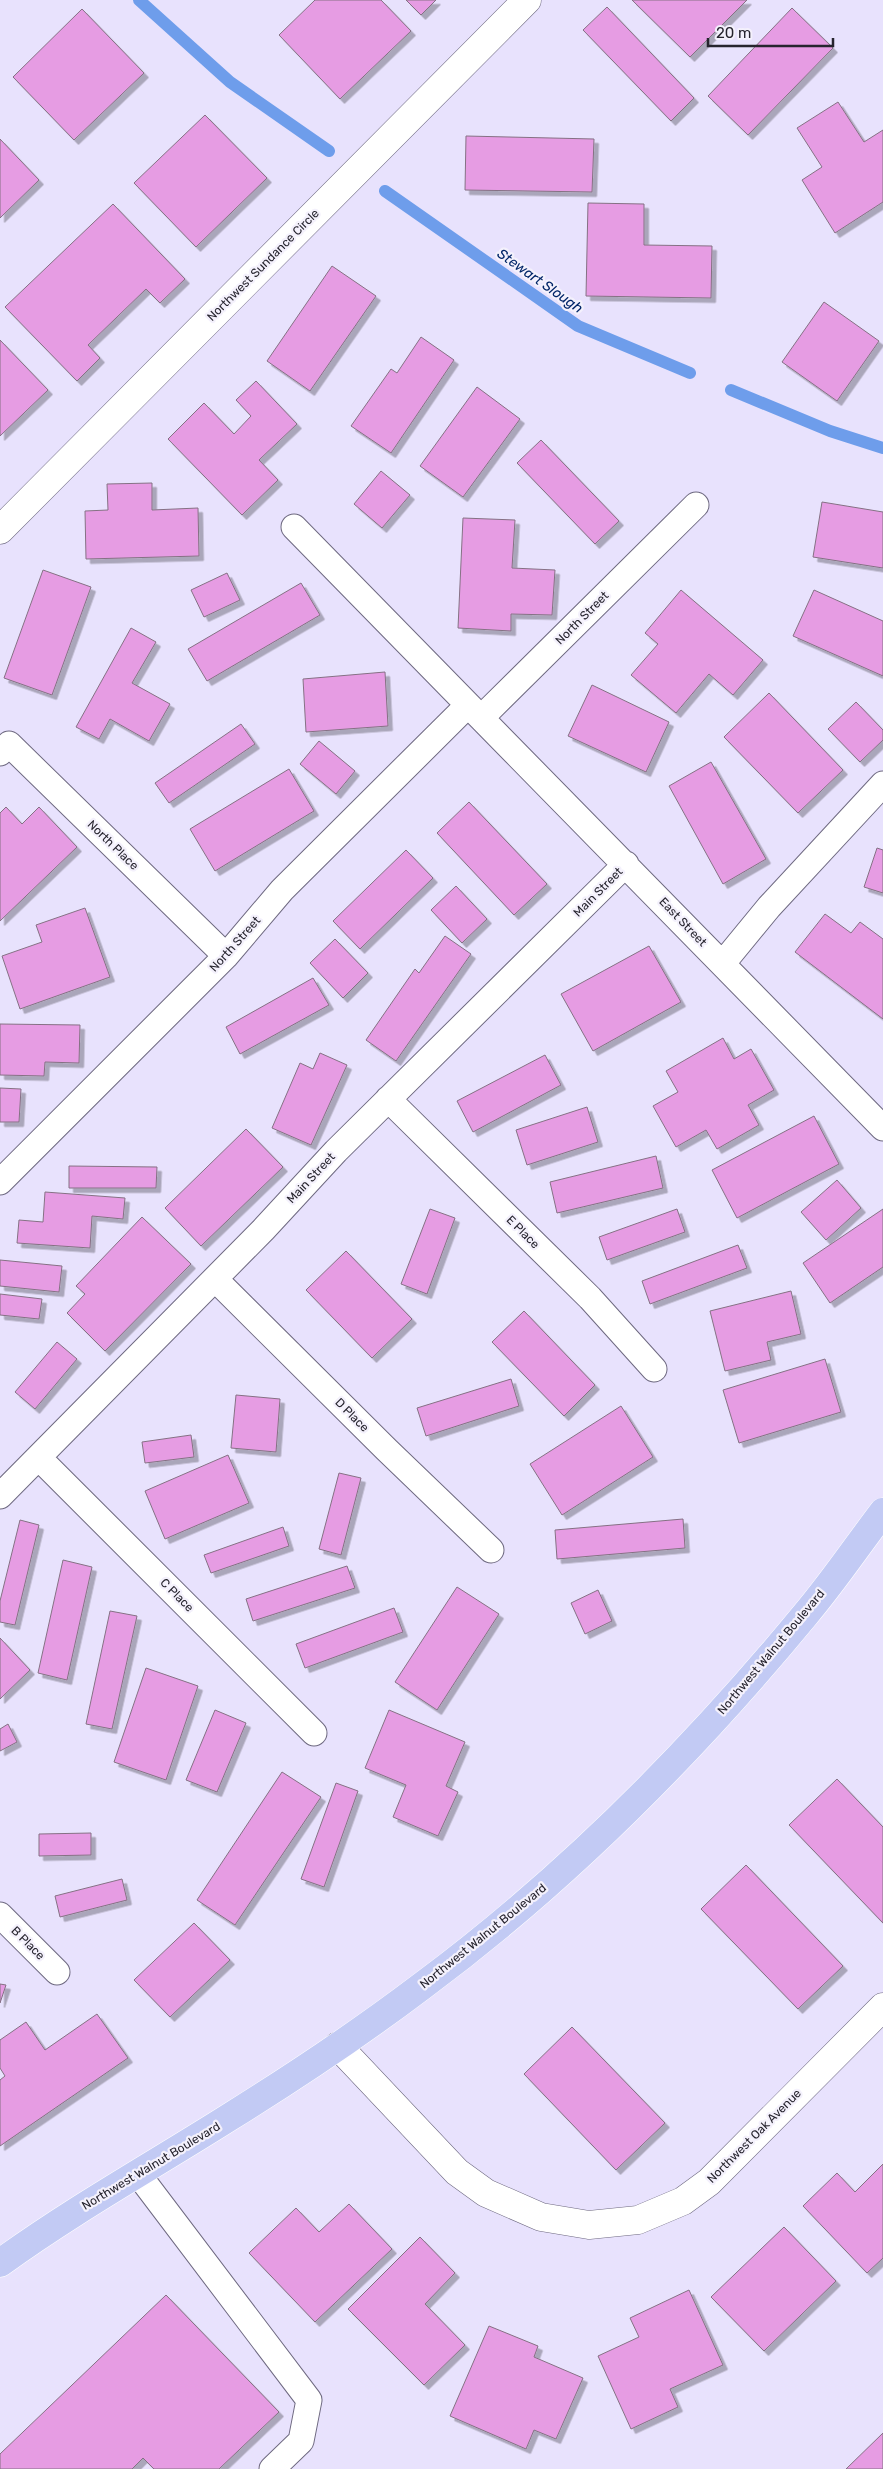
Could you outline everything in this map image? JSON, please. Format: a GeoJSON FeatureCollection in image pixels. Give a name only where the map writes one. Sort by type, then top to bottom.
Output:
{"type":"FeatureCollection","features":[{"type":"Feature","properties":{"kind":"main road","name":"Northwest Walnut Boulevard"},"geometry":{"type":"LineString","coordinates":[[0,2263],[46,2230],[231,2116],[338,2046],[439,1973],[508,1918],[589,1846],[690,1746],[806,1614],[883,1512]]}},
{"type":"Feature","properties":{"kind":"street","name":"Northwest Sundance Circle"},"geometry":{"type":"LineString","coordinates":[[0,530],[527,0]]}},
{"type":"Feature","properties":{"kind":"street","name":"Northwest Oak Avenue"},"geometry":{"type":"LineString","coordinates":[[338,2046],[456,2172],[486,2192],[541,2217],[589,2225],[638,2220],[683,2201],[709,2182],[883,2007]]}},
{"type":"Feature","properties":{"kind":"lane","name":"North Street"},"geometry":{"type":"LineString","coordinates":[[0,1182],[226,956],[282,890],[696,506]]}},
{"type":"Feature","properties":{"kind":"lane"},"geometry":{"type":"LineString","coordinates":[[294,527],[475,711]]}},
{"type":"Feature","properties":{"kind":"lane","name":"East Street"},"geometry":{"type":"LineString","coordinates":[[475,711],[883,1128]]}},
{"type":"Feature","properties":{"kind":"lane","name":"North Place"},"geometry":{"type":"LineString","coordinates":[[0,752],[9,744],[226,956]]}},
{"type":"Feature","properties":{"kind":"lane"},"geometry":{"type":"LineString","coordinates":[[723,963],[769,907],[883,784]]}},
{"type":"Feature","properties":{"kind":"lane","name":"Main Street"},"geometry":{"type":"LineString","coordinates":[[0,1496],[215,1279],[388,1099],[626,864]]}},
{"type":"Feature","properties":{"kind":"lane","name":"E Place"},"geometry":{"type":"LineString","coordinates":[[388,1099],[590,1298],[654,1369]]}},
{"type":"Feature","properties":{"kind":"lane","name":"D Place"},"geometry":{"type":"LineString","coordinates":[[215,1279],[490,1550]]}},
{"type":"Feature","properties":{"kind":"lane","name":"C Place"},"geometry":{"type":"LineString","coordinates":[[39,1458],[314,1732]]}},
{"type":"Feature","properties":{"kind":"lane","name":"B Place"},"geometry":{"type":"LineString","coordinates":[[0,1915],[57,1972]]}},
{"type":"Feature","properties":{"kind":"lane"},"geometry":{"type":"LineString","coordinates":[[138,2174],[309,2400],[301,2441],[272,2469]]}},
{"type":"Feature","properties":{"kind":"building"},"geometry":{"type":"Polygon","coordinates":[[[315,0],[381,0],[411,31],[340,99],[279,35],[315,0]]]}},
{"type":"Feature","properties":{"kind":"building"},"geometry":{"type":"Polygon","coordinates":[[[406,0],[436,0],[421,15],[406,0]]]}},
{"type":"Feature","properties":{"kind":"building"},"geometry":{"type":"Polygon","coordinates":[[[632,0],[747,0],[690,57],[632,0]]]}},
{"type":"Feature","properties":{"kind":"building"},"geometry":{"type":"Polygon","coordinates":[[[607,7],[694,98],[671,121],[583,30],[607,7]]]}},
{"type":"Feature","properties":{"kind":"building"},"geometry":{"type":"Polygon","coordinates":[[[792,8],[833,48],[748,135],[708,96],[792,8]]]}},
{"type":"Feature","properties":{"kind":"building"},"geometry":{"type":"Polygon","coordinates":[[[82,9],[144,73],[74,140],[13,77],[82,9]]]}},
{"type":"Feature","properties":{"kind":"building"},"geometry":{"type":"Polygon","coordinates":[[[838,102],[864,142],[883,130],[883,202],[835,233],[802,180],[822,167],[797,128],[838,102]]]}},
{"type":"Feature","properties":{"kind":"building"},"geometry":{"type":"Polygon","coordinates":[[[205,115],[267,178],[196,247],[134,183],[205,115]]]}},
{"type":"Feature","properties":{"kind":"building"},"geometry":{"type":"Polygon","coordinates":[[[466,136],[594,139],[592,192],[465,190],[466,136]]]}},
{"type":"Feature","properties":{"kind":"building"},"geometry":{"type":"Polygon","coordinates":[[[0,139],[39,180],[0,218],[0,139]]]}},
{"type":"Feature","properties":{"kind":"building"},"geometry":{"type":"Polygon","coordinates":[[[588,203],[644,204],[644,245],[712,246],[711,298],[586,296],[588,203]]]}},
{"type":"Feature","properties":{"kind":"building"},"geometry":{"type":"Polygon","coordinates":[[[113,204],[185,279],[160,303],[146,289],[88,345],[100,358],[77,381],[5,307],[113,204]]]}},
{"type":"Feature","properties":{"kind":"building"},"geometry":{"type":"Polygon","coordinates":[[[332,266],[376,296],[310,391],[267,361],[332,266]]]}},
{"type":"Feature","properties":{"kind":"building"},"geometry":{"type":"Polygon","coordinates":[[[824,302],[879,341],[837,401],[782,362],[824,302]]]}},
{"type":"Feature","properties":{"kind":"building"},"geometry":{"type":"Polygon","coordinates":[[[421,337],[454,360],[391,453],[351,426],[391,369],[397,373],[421,337]]]}},
{"type":"Feature","properties":{"kind":"building"},"geometry":{"type":"Polygon","coordinates":[[[0,340],[48,390],[0,436],[0,340]]]}},
{"type":"Feature","properties":{"kind":"building"},"geometry":{"type":"Polygon","coordinates":[[[256,381],[297,424],[259,460],[278,480],[242,515],[168,439],[204,403],[234,434],[251,416],[236,400],[256,381]]]}},
{"type":"Feature","properties":{"kind":"building"},"geometry":{"type":"Polygon","coordinates":[[[477,387],[520,419],[463,497],[420,466],[477,387]]]}},
{"type":"Feature","properties":{"kind":"building"},"geometry":{"type":"Polygon","coordinates":[[[541,440],[619,521],[595,544],[517,463],[541,440]]]}},
{"type":"Feature","properties":{"kind":"building"},"geometry":{"type":"Polygon","coordinates":[[[381,471],[410,495],[382,528],[354,504],[381,471]]]}},
{"type":"Feature","properties":{"kind":"building"},"geometry":{"type":"Polygon","coordinates":[[[152,483],[152,510],[198,508],[199,556],[86,559],[85,511],[108,510],[107,484],[152,483]]]}},
{"type":"Feature","properties":{"kind":"building"},"geometry":{"type":"Polygon","coordinates":[[[822,502],[883,512],[883,568],[813,557],[822,502]]]}},
{"type":"Feature","properties":{"kind":"building"},"geometry":{"type":"Polygon","coordinates":[[[463,518],[515,520],[512,568],[555,570],[552,615],[511,614],[511,631],[458,628],[463,518]]]}},
{"type":"Feature","properties":{"kind":"building"},"geometry":{"type":"Polygon","coordinates":[[[43,570],[91,587],[52,695],[4,678],[43,570]]]}},
{"type":"Feature","properties":{"kind":"building"},"geometry":{"type":"Polygon","coordinates":[[[227,573],[240,600],[204,617],[191,590],[227,573]]]}},
{"type":"Feature","properties":{"kind":"building"},"geometry":{"type":"Polygon","coordinates":[[[301,583],[320,615],[207,681],[188,649],[301,583]]]}},
{"type":"Feature","properties":{"kind":"building"},"geometry":{"type":"Polygon","coordinates":[[[681,590],[763,660],[733,695],[709,674],[676,713],[631,675],[658,644],[645,633],[681,590]]]}},
{"type":"Feature","properties":{"kind":"building"},"geometry":{"type":"Polygon","coordinates":[[[814,590],[883,621],[883,676],[793,636],[814,590]]]}},
{"type":"Feature","properties":{"kind":"building"},"geometry":{"type":"Polygon","coordinates":[[[131,628],[156,642],[132,683],[170,704],[149,741],[110,719],[99,739],[76,727],[131,628]]]}},
{"type":"Feature","properties":{"kind":"building"},"geometry":{"type":"Polygon","coordinates":[[[385,672],[388,726],[306,732],[303,679],[385,672]]]}},
{"type":"Feature","properties":{"kind":"building"},"geometry":{"type":"Polygon","coordinates":[[[592,685],[669,722],[646,772],[568,736],[592,685]]]}},
{"type":"Feature","properties":{"kind":"building"},"geometry":{"type":"Polygon","coordinates":[[[769,693],[843,770],[798,813],[724,737],[769,693]]]}},
{"type":"Feature","properties":{"kind":"building"},"geometry":{"type":"Polygon","coordinates":[[[856,702],[883,730],[883,740],[860,762],[828,729],[856,702]]]}},
{"type":"Feature","properties":{"kind":"building"},"geometry":{"type":"Polygon","coordinates":[[[241,724],[255,744],[169,803],[155,783],[241,724]]]}},
{"type":"Feature","properties":{"kind":"building"},"geometry":{"type":"Polygon","coordinates":[[[319,741],[355,771],[336,794],[300,764],[319,741]]]}},
{"type":"Feature","properties":{"kind":"building"},"geometry":{"type":"Polygon","coordinates":[[[711,762],[766,859],[723,884],[669,786],[711,762]]]}},
{"type":"Feature","properties":{"kind":"building"},"geometry":{"type":"Polygon","coordinates":[[[289,769],[314,811],[215,871],[190,829],[289,769]]]}},
{"type":"Feature","properties":{"kind":"building"},"geometry":{"type":"Polygon","coordinates":[[[469,802],[547,884],[514,915],[437,833],[469,802]]]}},
{"type":"Feature","properties":{"kind":"building"},"geometry":{"type":"Polygon","coordinates":[[[6,807],[22,824],[39,807],[77,847],[0,921],[0,813],[6,807]]]}},
{"type":"Feature","properties":{"kind":"building"},"geometry":{"type":"Polygon","coordinates":[[[877,848],[883,850],[883,893],[864,887],[877,848]]]}},
{"type":"Feature","properties":{"kind":"building"},"geometry":{"type":"Polygon","coordinates":[[[406,850],[433,878],[360,949],[333,921],[406,850]]]}},
{"type":"Feature","properties":{"kind":"building"},"geometry":{"type":"Polygon","coordinates":[[[456,886],[487,919],[462,943],[431,910],[456,886]]]}},
{"type":"Feature","properties":{"kind":"building"},"geometry":{"type":"Polygon","coordinates":[[[85,908],[110,977],[20,1009],[2,956],[42,942],[36,925],[85,908]]]}},
{"type":"Feature","properties":{"kind":"building"},"geometry":{"type":"Polygon","coordinates":[[[825,914],[851,933],[860,922],[883,939],[883,1019],[795,952],[825,914]]]}},
{"type":"Feature","properties":{"kind":"building"},"geometry":{"type":"Polygon","coordinates":[[[445,936],[471,954],[396,1061],[366,1040],[415,969],[419,973],[445,936]]]}},
{"type":"Feature","properties":{"kind":"building"},"geometry":{"type":"Polygon","coordinates":[[[335,939],[368,973],[343,998],[310,963],[335,939]]]}},
{"type":"Feature","properties":{"kind":"building"},"geometry":{"type":"Polygon","coordinates":[[[649,946],[681,1002],[593,1051],[561,994],[649,946]]]}},
{"type":"Feature","properties":{"kind":"building"},"geometry":{"type":"Polygon","coordinates":[[[313,978],[329,1005],[240,1054],[226,1027],[313,978]]]}},
{"type":"Feature","properties":{"kind":"building"},"geometry":{"type":"Polygon","coordinates":[[[0,1024],[80,1025],[79,1063],[45,1062],[44,1076],[0,1075],[0,1024]]]}},
{"type":"Feature","properties":{"kind":"building"},"geometry":{"type":"Polygon","coordinates":[[[723,1038],[734,1059],[751,1049],[774,1090],[748,1105],[759,1125],[717,1149],[706,1130],[676,1147],[653,1106],[678,1092],[666,1071],[723,1038]]]}},
{"type":"Feature","properties":{"kind":"building"},"geometry":{"type":"Polygon","coordinates":[[[320,1053],[347,1065],[311,1145],[272,1128],[300,1063],[313,1069],[320,1053]]]}},
{"type":"Feature","properties":{"kind":"building"},"geometry":{"type":"Polygon","coordinates":[[[545,1055],[561,1085],[473,1132],[457,1101],[545,1055]]]}},
{"type":"Feature","properties":{"kind":"building"},"geometry":{"type":"Polygon","coordinates":[[[0,1088],[21,1089],[19,1122],[0,1122],[0,1088]]]}},
{"type":"Feature","properties":{"kind":"building"},"geometry":{"type":"Polygon","coordinates":[[[587,1107],[598,1142],[527,1165],[516,1130],[587,1107]]]}},
{"type":"Feature","properties":{"kind":"building"},"geometry":{"type":"Polygon","coordinates":[[[814,1116],[839,1164],[737,1218],[712,1170],[814,1116]]]}},
{"type":"Feature","properties":{"kind":"building"},"geometry":{"type":"Polygon","coordinates":[[[246,1129],[283,1167],[201,1246],[165,1208],[246,1129]]]}},
{"type":"Feature","properties":{"kind":"building"},"geometry":{"type":"Polygon","coordinates":[[[656,1156],[663,1188],[557,1213],[550,1182],[656,1156]]]}},
{"type":"Feature","properties":{"kind":"building"},"geometry":{"type":"Polygon","coordinates":[[[69,1166],[157,1167],[156,1188],[69,1188],[69,1166]]]}},
{"type":"Feature","properties":{"kind":"building"},"geometry":{"type":"Polygon","coordinates":[[[837,1180],[861,1208],[826,1240],[801,1212],[837,1180]]]}},
{"type":"Feature","properties":{"kind":"building"},"geometry":{"type":"Polygon","coordinates":[[[45,1192],[125,1198],[123,1219],[92,1216],[90,1248],[17,1243],[19,1220],[43,1222],[45,1192]]]}},
{"type":"Feature","properties":{"kind":"building"},"geometry":{"type":"Polygon","coordinates":[[[430,1209],[455,1218],[427,1294],[401,1284],[430,1209]]]}},
{"type":"Feature","properties":{"kind":"building"},"geometry":{"type":"Polygon","coordinates":[[[677,1209],[685,1232],[607,1260],[599,1237],[677,1209]]]}},
{"type":"Feature","properties":{"kind":"building"},"geometry":{"type":"Polygon","coordinates":[[[883,1209],[883,1267],[830,1303],[803,1263],[883,1209]]]}},
{"type":"Feature","properties":{"kind":"building"},"geometry":{"type":"Polygon","coordinates":[[[142,1217],[191,1264],[105,1351],[67,1313],[85,1294],[76,1286],[142,1217]]]}},
{"type":"Feature","properties":{"kind":"building"},"geometry":{"type":"Polygon","coordinates":[[[738,1245],[747,1268],[650,1304],[642,1281],[738,1245]]]}},
{"type":"Feature","properties":{"kind":"building"},"geometry":{"type":"Polygon","coordinates":[[[346,1251],[412,1319],[372,1358],[306,1290],[346,1251]]]}},
{"type":"Feature","properties":{"kind":"building"},"geometry":{"type":"Polygon","coordinates":[[[0,1260],[62,1266],[59,1292],[0,1286],[0,1260]]]}},
{"type":"Feature","properties":{"kind":"building"},"geometry":{"type":"Polygon","coordinates":[[[791,1291],[801,1334],[767,1342],[771,1360],[725,1371],[710,1311],[791,1291]]]}},
{"type":"Feature","properties":{"kind":"building"},"geometry":{"type":"Polygon","coordinates":[[[0,1294],[42,1299],[39,1319],[0,1315],[0,1294]]]}},
{"type":"Feature","properties":{"kind":"building"},"geometry":{"type":"Polygon","coordinates":[[[524,1311],[595,1385],[564,1416],[492,1342],[524,1311]]]}},
{"type":"Feature","properties":{"kind":"building"},"geometry":{"type":"Polygon","coordinates":[[[57,1342],[77,1359],[35,1409],[15,1392],[57,1342]]]}},
{"type":"Feature","properties":{"kind":"building"},"geometry":{"type":"Polygon","coordinates":[[[825,1359],[841,1412],[739,1443],[723,1390],[825,1359]]]}},
{"type":"Feature","properties":{"kind":"building"},"geometry":{"type":"Polygon","coordinates":[[[511,1379],[519,1406],[426,1436],[417,1408],[511,1379]]]}},
{"type":"Feature","properties":{"kind":"building"},"geometry":{"type":"Polygon","coordinates":[[[236,1395],[280,1399],[276,1452],[231,1448],[236,1395]]]}},
{"type":"Feature","properties":{"kind":"building"},"geometry":{"type":"Polygon","coordinates":[[[621,1406],[653,1457],[562,1515],[530,1464],[621,1406]]]}},
{"type":"Feature","properties":{"kind":"building"},"geometry":{"type":"Polygon","coordinates":[[[191,1435],[194,1457],[145,1463],[142,1442],[191,1435]]]}},
{"type":"Feature","properties":{"kind":"building"},"geometry":{"type":"Polygon","coordinates":[[[228,1455],[249,1503],[165,1539],[145,1491],[228,1455]]]}},
{"type":"Feature","properties":{"kind":"building"},"geometry":{"type":"Polygon","coordinates":[[[339,1473],[361,1478],[341,1555],[319,1549],[339,1473]]]}},
{"type":"Feature","properties":{"kind":"building"},"geometry":{"type":"Polygon","coordinates":[[[683,1519],[685,1548],[557,1559],[555,1530],[683,1519]]]}},
{"type":"Feature","properties":{"kind":"building"},"geometry":{"type":"Polygon","coordinates":[[[20,1520],[39,1525],[15,1625],[0,1622],[0,1601],[20,1520]]]}},
{"type":"Feature","properties":{"kind":"building"},"geometry":{"type":"Polygon","coordinates":[[[283,1527],[289,1546],[211,1573],[204,1555],[283,1527]]]}},
{"type":"Feature","properties":{"kind":"building"},"geometry":{"type":"Polygon","coordinates":[[[63,1560],[92,1567],[67,1680],[38,1673],[63,1560]]]}},
{"type":"Feature","properties":{"kind":"building"},"geometry":{"type":"Polygon","coordinates":[[[347,1566],[355,1588],[253,1621],[246,1599],[347,1566]]]}},
{"type":"Feature","properties":{"kind":"building"},"geometry":{"type":"Polygon","coordinates":[[[457,1587],[499,1614],[437,1710],[395,1682],[457,1587]]]}},
{"type":"Feature","properties":{"kind":"building"},"geometry":{"type":"Polygon","coordinates":[[[598,1590],[612,1621],[585,1634],[571,1603],[598,1590]]]}},
{"type":"Feature","properties":{"kind":"building"},"geometry":{"type":"Polygon","coordinates":[[[394,1608],[403,1632],[305,1668],[296,1644],[394,1608]]]}},
{"type":"Feature","properties":{"kind":"building"},"geometry":{"type":"Polygon","coordinates":[[[110,1611],[137,1616],[112,1729],[86,1724],[110,1611]]]}},
{"type":"Feature","properties":{"kind":"building"},"geometry":{"type":"Polygon","coordinates":[[[0,1638],[30,1670],[0,1699],[0,1638]]]}},
{"type":"Feature","properties":{"kind":"building"},"geometry":{"type":"Polygon","coordinates":[[[146,1668],[198,1686],[166,1780],[114,1762],[146,1668]]]}},
{"type":"Feature","properties":{"kind":"building"},"geometry":{"type":"Polygon","coordinates":[[[215,1710],[246,1723],[217,1792],[186,1780],[215,1710]]]}},
{"type":"Feature","properties":{"kind":"building"},"geometry":{"type":"Polygon","coordinates":[[[389,1710],[465,1742],[446,1786],[458,1792],[438,1836],[393,1817],[406,1785],[365,1768],[389,1710]]]}},
{"type":"Feature","properties":{"kind":"building"},"geometry":{"type":"Polygon","coordinates":[[[8,1724],[17,1742],[0,1751],[0,1729],[8,1724]]]}},
{"type":"Feature","properties":{"kind":"building"},"geometry":{"type":"Polygon","coordinates":[[[282,1772],[321,1797],[235,1925],[197,1900],[282,1772]]]}},
{"type":"Feature","properties":{"kind":"building"},"geometry":{"type":"Polygon","coordinates":[[[837,1779],[883,1827],[883,1923],[789,1825],[837,1779]]]}},
{"type":"Feature","properties":{"kind":"building"},"geometry":{"type":"Polygon","coordinates":[[[336,1783],[358,1791],[324,1887],[301,1879],[336,1783]]]}},
{"type":"Feature","properties":{"kind":"building"},"geometry":{"type":"Polygon","coordinates":[[[91,1833],[91,1855],[39,1856],[39,1834],[91,1833]]]}},
{"type":"Feature","properties":{"kind":"building"},"geometry":{"type":"Polygon","coordinates":[[[746,1865],[843,1966],[798,2009],[701,1909],[746,1865]]]}},
{"type":"Feature","properties":{"kind":"building"},"geometry":{"type":"Polygon","coordinates":[[[122,1879],[127,1900],[60,1917],[55,1896],[122,1879]]]}},
{"type":"Feature","properties":{"kind":"building"},"geometry":{"type":"Polygon","coordinates":[[[194,1923],[230,1960],[170,2017],[134,1980],[194,1923]]]}},
{"type":"Feature","properties":{"kind":"building"},"geometry":{"type":"Polygon","coordinates":[[[0,1984],[6,1985],[0,2003],[0,1984]]]}},
{"type":"Feature","properties":{"kind":"building"},"geometry":{"type":"Polygon","coordinates":[[[97,2014],[128,2058],[0,2146],[0,2080],[5,2076],[0,2068],[0,2040],[26,2022],[45,2050],[97,2014]]]}},
{"type":"Feature","properties":{"kind":"building"},"geometry":{"type":"Polygon","coordinates":[[[572,2027],[665,2123],[616,2170],[524,2074],[572,2027]]]}},
{"type":"Feature","properties":{"kind":"building"},"geometry":{"type":"Polygon","coordinates":[[[883,2164],[883,2258],[867,2273],[803,2206],[837,2173],[855,2192],[883,2164]]]}},
{"type":"Feature","properties":{"kind":"building"},"geometry":{"type":"Polygon","coordinates":[[[349,2204],[392,2249],[315,2322],[249,2253],[296,2208],[319,2232],[349,2204]]]}},
{"type":"Feature","properties":{"kind":"building"},"geometry":{"type":"Polygon","coordinates":[[[784,2227],[836,2281],[764,2351],[711,2297],[784,2227]]]}},
{"type":"Feature","properties":{"kind":"building"},"geometry":{"type":"Polygon","coordinates":[[[420,2237],[455,2273],[425,2304],[465,2345],[424,2385],[348,2309],[420,2237]]]}},
{"type":"Feature","properties":{"kind":"building"},"geometry":{"type":"Polygon","coordinates":[[[689,2290],[723,2365],[670,2389],[678,2407],[631,2429],[598,2356],[639,2337],[630,2318],[689,2290]]]}},
{"type":"Feature","properties":{"kind":"building"},"geometry":{"type":"Polygon","coordinates":[[[166,2295],[279,2412],[219,2469],[154,2469],[143,2458],[132,2469],[0,2469],[0,2454],[166,2295]]]}},
{"type":"Feature","properties":{"kind":"building"},"geometry":{"type":"Polygon","coordinates":[[[489,2326],[538,2346],[534,2357],[583,2378],[556,2439],[534,2430],[526,2449],[450,2416],[489,2326]]]}},
{"type":"Feature","properties":{"kind":"building"},"geometry":{"type":"Polygon","coordinates":[[[883,2433],[883,2469],[846,2469],[883,2433]]]}},
{"type":"Feature","properties":{"kind":"waterway","name":"Stewart Slough"},"geometry":{"type":"LineString","coordinates":[[139,0],[230,82],[329,151]]}},
{"type":"Feature","properties":{"kind":"waterway","name":"Stewart Slough"},"geometry":{"type":"LineString","coordinates":[[385,191],[578,326],[690,373]]}},
{"type":"Feature","properties":{"kind":"waterway","name":"Stewart Slough"},"geometry":{"type":"LineString","coordinates":[[731,390],[830,431],[883,448]]}}]}
